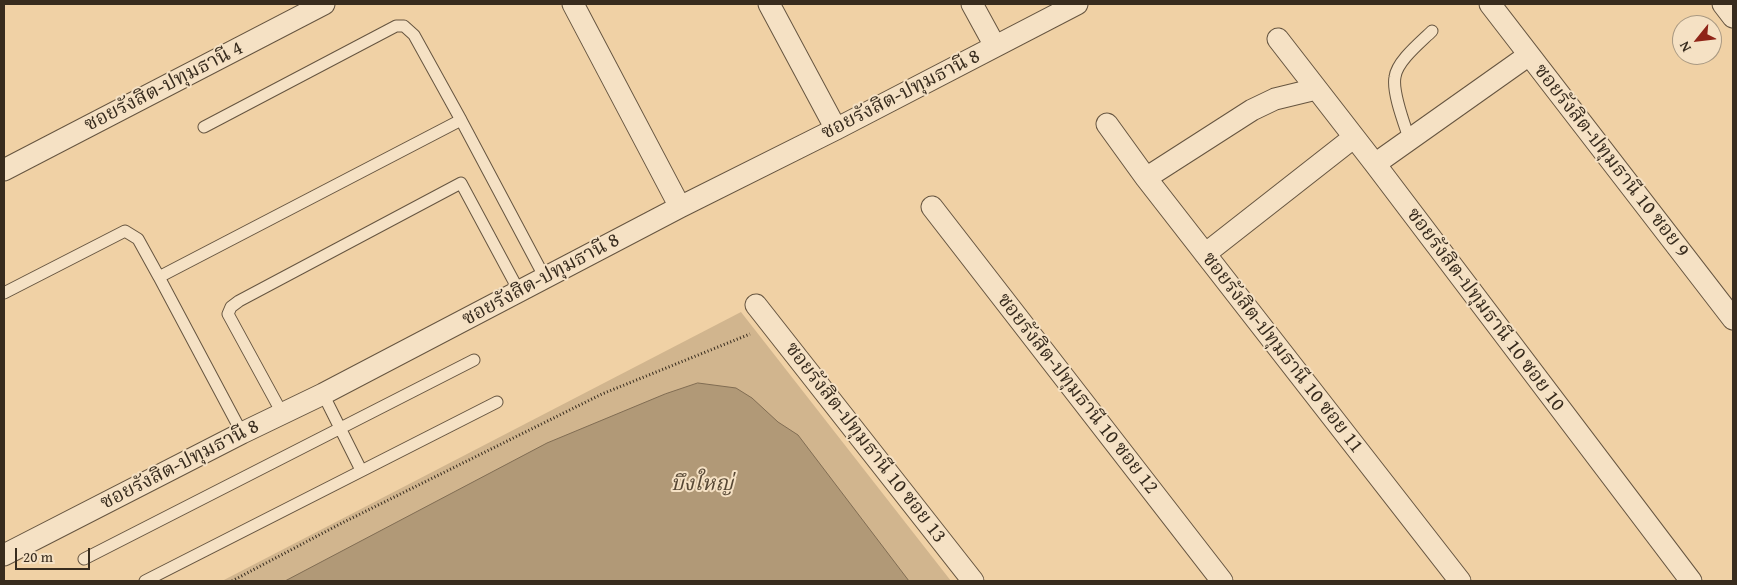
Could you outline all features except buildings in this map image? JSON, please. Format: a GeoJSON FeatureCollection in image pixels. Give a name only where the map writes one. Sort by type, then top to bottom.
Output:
{"type":"FeatureCollection","features":[{"type":"Feature","properties":{"kind":"street","name":"ซอยรังสิต-ปทุมธานี 4"},"geometry":{"type":"LineString","coordinates":[[4,170],[324,4]]}},
{"type":"Feature","properties":{"kind":"street"},"geometry":{"type":"LineString","coordinates":[[573,4],[680,206]]}},
{"type":"Feature","properties":{"kind":"street"},"geometry":{"type":"LineString","coordinates":[[769,4],[836,129]]}},
{"type":"Feature","properties":{"kind":"street"},"geometry":{"type":"LineString","coordinates":[[972,4],[995,46]]}},
{"type":"Feature","properties":{"kind":"street","name":"ซอยรังสิต-ปทุมธานี 8"},"geometry":{"type":"LineString","coordinates":[[4,555],[242,433],[323,394],[680,206],[836,129],[1077,4]]}},
{"type":"Feature","properties":{"kind":"street","name":"ซอยรังสิต-ปทุมธานี 10 ซอย 9"},"geometry":{"type":"LineString","coordinates":[[1490,4],[1733,319]]}},
{"type":"Feature","properties":{"kind":"street"},"geometry":{"type":"LineString","coordinates":[[1723,4],[1733,17]]}},
{"type":"Feature","properties":{"kind":"street","name":"ซอยรังสิต-ปทุมธานี 10 ซอย 10"},"geometry":{"type":"LineString","coordinates":[[1278,39],[1691,581]]}},
{"type":"Feature","properties":{"kind":"street"},"geometry":{"type":"LineString","coordinates":[[1375,164],[1409,138],[1529,55]]}},
{"type":"Feature","properties":{"kind":"street"},"geometry":{"type":"LineString","coordinates":[[1146,178],[1252,110],[1275,100],[1316,89]]}},
{"type":"Feature","properties":{"kind":"street","name":"ซอยรังสิต-ปทุมธานี 10 ซอย 11"},"geometry":{"type":"LineString","coordinates":[[1107,124],[1146,178],[1460,581]]}},
{"type":"Feature","properties":{"kind":"street"},"geometry":{"type":"LineString","coordinates":[[1205,254],[1353,138]]}},
{"type":"Feature","properties":{"kind":"street","name":"ซอยรังสิต-ปทุมธานี 10 ซอย 12"},"geometry":{"type":"LineString","coordinates":[[932,206],[1222,581]]}},
{"type":"Feature","properties":{"kind":"street","name":"ซอยรังสิต-ปทุมธานี 10 ซอย 13"},"geometry":{"type":"LineString","coordinates":[[756,305],[974,581]]}},
{"type":"Feature","properties":{"kind":"lane"},"geometry":{"type":"LineString","coordinates":[[204,127],[396,26],[404,26],[414,35],[545,278]]}},
{"type":"Feature","properties":{"kind":"lane"},"geometry":{"type":"LineString","coordinates":[[1409,138],[1397,100],[1394,77],[1400,64],[1432,31]]}},
{"type":"Feature","properties":{"kind":"lane"},"geometry":{"type":"LineString","coordinates":[[160,277],[461,120]]}},
{"type":"Feature","properties":{"kind":"lane"},"geometry":{"type":"LineString","coordinates":[[282,413],[228,314],[231,307],[461,183],[519,291]]}},
{"type":"Feature","properties":{"kind":"lane"},"geometry":{"type":"LineString","coordinates":[[4,293],[126,230],[138,239],[160,277],[242,433]]}},
{"type":"Feature","properties":{"kind":"lane"},"geometry":{"type":"LineString","coordinates":[[84,559],[474,360]]}},
{"type":"Feature","properties":{"kind":"lane"},"geometry":{"type":"LineString","coordinates":[[323,394],[361,470]]}},
{"type":"Feature","properties":{"kind":"lane"},"geometry":{"type":"LineString","coordinates":[[145,581],[497,402]]}},
{"type":"Feature","properties":{"kind":"path"},"geometry":{"type":"LineString","coordinates":[[232,581],[340,524],[602,394],[772,325]]}},
{"type":"Feature","properties":{"kind":"shaded area","name":"บึงใหญ่"},"geometry":{"type":"Polygon","coordinates":[[[741,312],[951,581],[222,581],[741,312]]]}},
{"type":"Feature","properties":{"kind":"water","name":"บึงใหญ่"},"geometry":{"type":"Polygon","coordinates":[[[698,383],[736,388],[752,398],[778,422],[798,435],[909,581],[285,581],[547,443],[665,394],[698,383]]]}}]}
